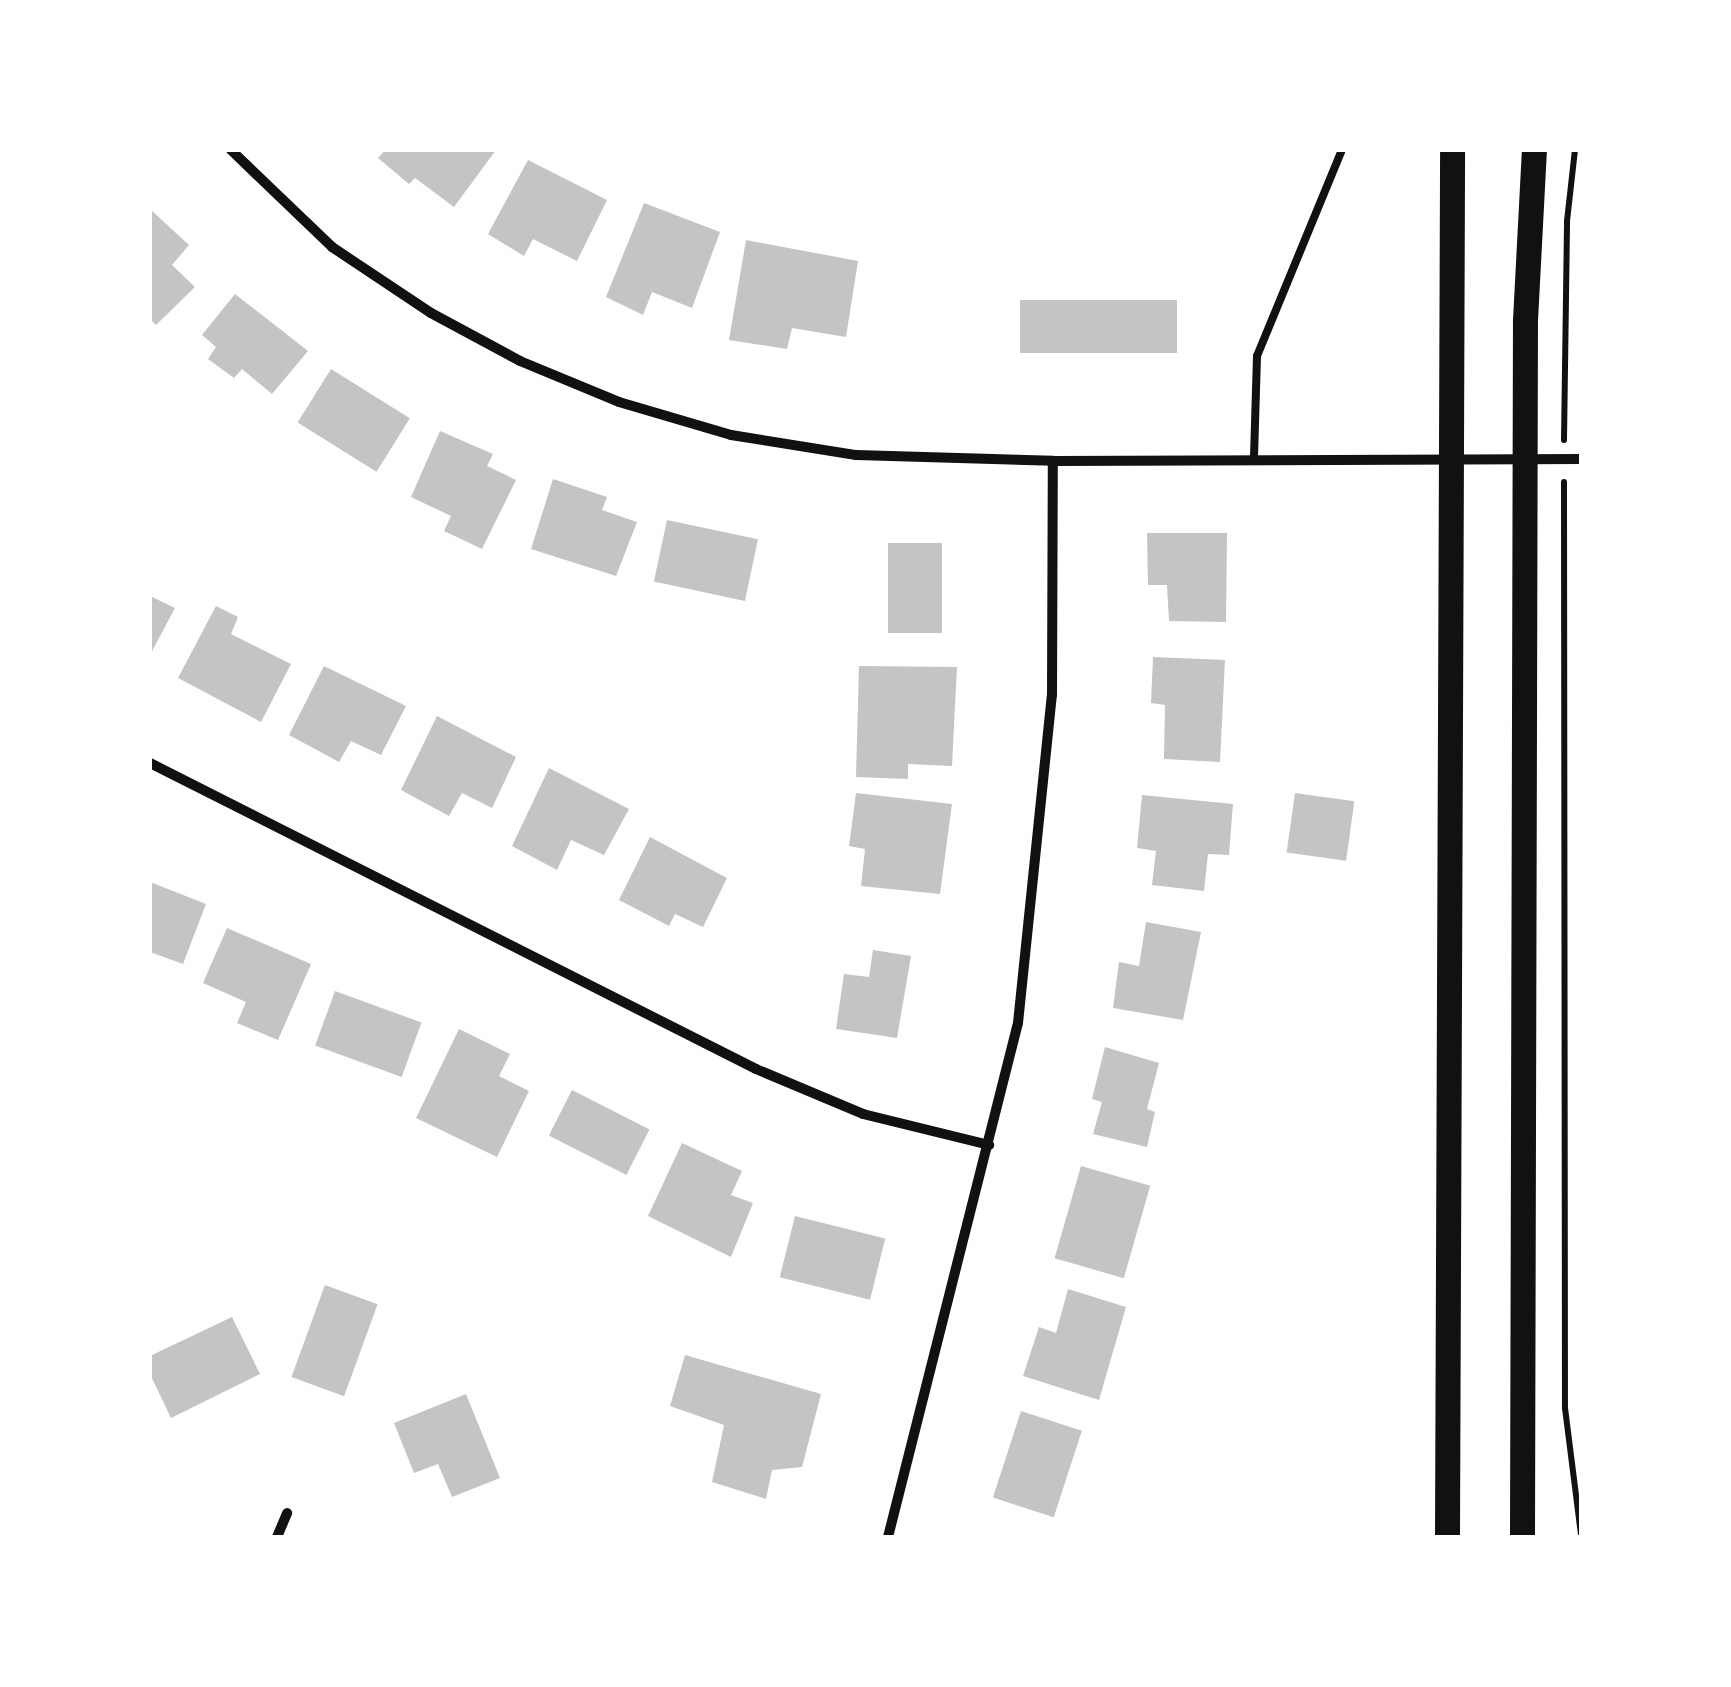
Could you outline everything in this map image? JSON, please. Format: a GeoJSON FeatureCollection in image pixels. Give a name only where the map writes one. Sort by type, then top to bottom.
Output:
{"type":"FeatureCollection","features":[{"type":"Feature","properties":{"kind":"main road"},"geometry":{"type":"LineString","coordinates":[[1447,1537],[1452,150]]}},
{"type":"Feature","properties":{"kind":"main road"},"geometry":{"type":"LineString","coordinates":[[1522,1537],[1526,458],[1534,150]]}},
{"type":"Feature","properties":{"kind":"street"},"geometry":{"type":"LineString","coordinates":[[230,150],[332,247],[431,313],[520,361],[620,402],[731,436],[856,455],[1053,460],[1581,459]]}},
{"type":"Feature","properties":{"kind":"street"},"geometry":{"type":"LineString","coordinates":[[888,1537],[1018,1023],[1049,733],[1053,460]]}},
{"type":"Feature","properties":{"kind":"street"},"geometry":{"type":"LineString","coordinates":[[150,763],[756,1069],[863,1114],[989,1145]]}},
{"type":"Feature","properties":{"kind":"street"},"geometry":{"type":"LineString","coordinates":[[277,1537],[286,1513]]}},
{"type":"Feature","properties":{"kind":"lane"},"geometry":{"type":"LineString","coordinates":[[1254,457],[1257,356],[1342,150]]}},
{"type":"Feature","properties":{"kind":"path"},"geometry":{"type":"LineString","coordinates":[[1575,150],[1567,221],[1564,459],[1565,1408],[1581,1535]]}},
{"type":"Feature","properties":{"kind":"building"},"geometry":{"type":"Polygon","coordinates":[[[385,150],[496,150],[454,207],[415,178],[409,184],[378,158],[385,150]]]}},
{"type":"Feature","properties":{"kind":"building"},"geometry":{"type":"Polygon","coordinates":[[[528,160],[607,200],[577,261],[533,239],[524,256],[488,234],[528,160]]]}},
{"type":"Feature","properties":{"kind":"building"},"geometry":{"type":"Polygon","coordinates":[[[644,203],[720,232],[692,308],[652,292],[643,315],[606,297],[644,203]]]}},
{"type":"Feature","properties":{"kind":"building"},"geometry":{"type":"Polygon","coordinates":[[[150,209],[189,245],[172,265],[195,287],[156,325],[150,319],[150,209]]]}},
{"type":"Feature","properties":{"kind":"building"},"geometry":{"type":"Polygon","coordinates":[[[746,240],[858,261],[846,337],[792,328],[787,349],[729,340],[746,240]]]}},
{"type":"Feature","properties":{"kind":"building"},"geometry":{"type":"Polygon","coordinates":[[[235,294],[308,351],[272,394],[242,369],[234,378],[208,359],[216,347],[202,335],[235,294]]]}},
{"type":"Feature","properties":{"kind":"building"},"geometry":{"type":"Polygon","coordinates":[[[1020,300],[1177,300],[1177,353],[1020,353],[1020,300]]]}},
{"type":"Feature","properties":{"kind":"building"},"geometry":{"type":"Polygon","coordinates":[[[331,369],[410,418],[376,472],[298,422],[331,369]]]}},
{"type":"Feature","properties":{"kind":"building"},"geometry":{"type":"Polygon","coordinates":[[[440,431],[493,454],[487,466],[516,480],[482,549],[444,531],[451,516],[411,497],[440,431]]]}},
{"type":"Feature","properties":{"kind":"building"},"geometry":{"type":"Polygon","coordinates":[[[553,479],[607,497],[602,510],[637,522],[616,576],[531,549],[553,479]]]}},
{"type":"Feature","properties":{"kind":"building"},"geometry":{"type":"Polygon","coordinates":[[[667,520],[758,539],[745,601],[654,582],[667,520]]]}},
{"type":"Feature","properties":{"kind":"building"},"geometry":{"type":"Polygon","coordinates":[[[1147,533],[1227,533],[1226,622],[1169,621],[1167,585],[1148,585],[1147,533]]]}},
{"type":"Feature","properties":{"kind":"building"},"geometry":{"type":"Polygon","coordinates":[[[888,543],[942,543],[942,633],[888,633],[888,543]]]}},
{"type":"Feature","properties":{"kind":"building"},"geometry":{"type":"Polygon","coordinates":[[[150,596],[175,608],[150,655],[150,596]]]}},
{"type":"Feature","properties":{"kind":"building"},"geometry":{"type":"Polygon","coordinates":[[[216,606],[238,617],[231,634],[291,664],[261,722],[178,678],[216,606]]]}},
{"type":"Feature","properties":{"kind":"building"},"geometry":{"type":"Polygon","coordinates":[[[1153,657],[1225,660],[1220,762],[1164,759],[1165,705],[1151,703],[1153,657]]]}},
{"type":"Feature","properties":{"kind":"building"},"geometry":{"type":"Polygon","coordinates":[[[324,666],[406,706],[381,755],[351,741],[339,762],[289,735],[324,666]]]}},
{"type":"Feature","properties":{"kind":"building"},"geometry":{"type":"Polygon","coordinates":[[[859,666],[957,667],[952,766],[908,764],[908,779],[856,777],[859,666]]]}},
{"type":"Feature","properties":{"kind":"building"},"geometry":{"type":"Polygon","coordinates":[[[437,716],[516,757],[492,808],[462,793],[449,816],[401,790],[437,716]]]}},
{"type":"Feature","properties":{"kind":"building"},"geometry":{"type":"Polygon","coordinates":[[[549,768],[629,809],[604,855],[571,840],[557,870],[512,846],[549,768]]]}},
{"type":"Feature","properties":{"kind":"building"},"geometry":{"type":"Polygon","coordinates":[[[856,793],[952,804],[940,894],[861,886],[865,849],[849,846],[856,793]]]}},
{"type":"Feature","properties":{"kind":"building"},"geometry":{"type":"Polygon","coordinates":[[[1295,793],[1354,801],[1346,861],[1287,852],[1295,793]]]}},
{"type":"Feature","properties":{"kind":"building"},"geometry":{"type":"Polygon","coordinates":[[[1142,795],[1233,804],[1229,855],[1208,854],[1204,891],[1152,885],[1156,851],[1137,848],[1142,795]]]}},
{"type":"Feature","properties":{"kind":"building"},"geometry":{"type":"Polygon","coordinates":[[[650,837],[727,878],[703,927],[675,914],[669,926],[619,900],[650,837]]]}},
{"type":"Feature","properties":{"kind":"building"},"geometry":{"type":"Polygon","coordinates":[[[150,882],[206,904],[183,964],[150,952],[150,882]]]}},
{"type":"Feature","properties":{"kind":"building"},"geometry":{"type":"Polygon","coordinates":[[[1146,922],[1201,932],[1183,1020],[1113,1008],[1119,962],[1139,966],[1146,922]]]}},
{"type":"Feature","properties":{"kind":"building"},"geometry":{"type":"Polygon","coordinates":[[[227,928],[311,964],[278,1040],[237,1023],[246,1002],[203,983],[227,928]]]}},
{"type":"Feature","properties":{"kind":"building"},"geometry":{"type":"Polygon","coordinates":[[[873,950],[911,956],[897,1038],[836,1029],[844,974],[869,977],[873,950]]]}},
{"type":"Feature","properties":{"kind":"building"},"geometry":{"type":"Polygon","coordinates":[[[335,991],[421,1022],[402,1077],[315,1046],[335,991]]]}},
{"type":"Feature","properties":{"kind":"building"},"geometry":{"type":"Polygon","coordinates":[[[459,1029],[510,1054],[499,1076],[529,1091],[497,1157],[416,1118],[459,1029]]]}},
{"type":"Feature","properties":{"kind":"building"},"geometry":{"type":"Polygon","coordinates":[[[1105,1047],[1159,1063],[1147,1109],[1155,1112],[1147,1147],[1093,1134],[1102,1102],[1092,1099],[1105,1047]]]}},
{"type":"Feature","properties":{"kind":"building"},"geometry":{"type":"Polygon","coordinates":[[[572,1090],[650,1129],[626,1175],[549,1135],[572,1090]]]}},
{"type":"Feature","properties":{"kind":"building"},"geometry":{"type":"Polygon","coordinates":[[[682,1143],[742,1171],[731,1195],[753,1203],[731,1257],[648,1216],[682,1143]]]}},
{"type":"Feature","properties":{"kind":"building"},"geometry":{"type":"Polygon","coordinates":[[[1081,1166],[1150,1186],[1124,1278],[1055,1258],[1081,1166]]]}},
{"type":"Feature","properties":{"kind":"building"},"geometry":{"type":"Polygon","coordinates":[[[795,1216],[885,1238],[870,1300],[780,1277],[795,1216]]]}},
{"type":"Feature","properties":{"kind":"building"},"geometry":{"type":"Polygon","coordinates":[[[325,1285],[378,1304],[344,1396],[291,1377],[325,1285]]]}},
{"type":"Feature","properties":{"kind":"building"},"geometry":{"type":"Polygon","coordinates":[[[1068,1289],[1126,1307],[1099,1400],[1023,1376],[1039,1327],[1056,1333],[1068,1289]]]}},
{"type":"Feature","properties":{"kind":"building"},"geometry":{"type":"Polygon","coordinates":[[[232,1317],[260,1374],[171,1418],[150,1374],[150,1356],[232,1317]]]}},
{"type":"Feature","properties":{"kind":"building"},"geometry":{"type":"Polygon","coordinates":[[[685,1355],[821,1394],[802,1467],[772,1470],[766,1499],[712,1482],[724,1425],[670,1406],[685,1355]]]}},
{"type":"Feature","properties":{"kind":"building"},"geometry":{"type":"Polygon","coordinates":[[[466,1394],[500,1478],[452,1497],[438,1464],[414,1473],[394,1423],[466,1394]]]}},
{"type":"Feature","properties":{"kind":"building"},"geometry":{"type":"Polygon","coordinates":[[[1021,1411],[1082,1431],[1054,1517],[993,1498],[1021,1411]]]}}]}
